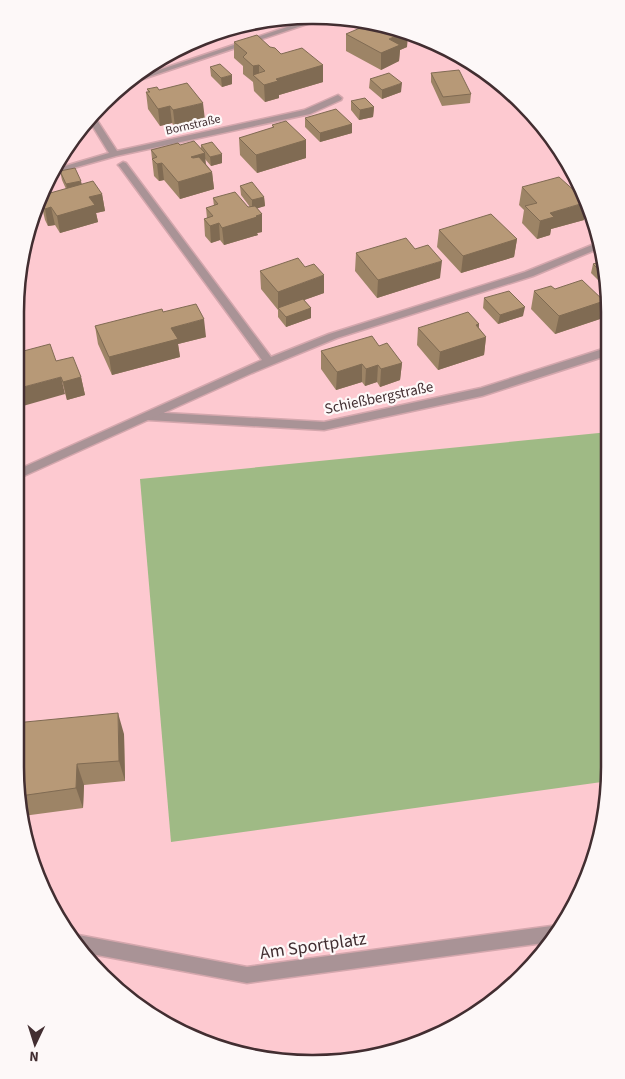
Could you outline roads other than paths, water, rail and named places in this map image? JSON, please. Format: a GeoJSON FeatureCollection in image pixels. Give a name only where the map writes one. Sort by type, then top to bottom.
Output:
{"type":"FeatureCollection","features":[{"type":"Feature","properties":{"kind":"street"},"geometry":{"type":"LineString","coordinates":[[145,77],[303,24]]}},
{"type":"Feature","properties":{"kind":"street","name":"Bornstraße"},"geometry":{"type":"LineString","coordinates":[[61,170],[114,154],[307,112],[338,98]]}},
{"type":"Feature","properties":{"kind":"street"},"geometry":{"type":"LineString","coordinates":[[95,122],[114,154]]}},
{"type":"Feature","properties":{"kind":"street"},"geometry":{"type":"LineString","coordinates":[[123,165],[269,362]]}},
{"type":"Feature","properties":{"kind":"street","name":"Schießbergstraße"},"geometry":{"type":"LineString","coordinates":[[24,472],[269,362],[333,336],[529,274],[594,248]]}},
{"type":"Feature","properties":{"kind":"street","name":"Schießbergstraße"},"geometry":{"type":"LineString","coordinates":[[148,416],[324,426],[482,392],[601,354]]}},
{"type":"Feature","properties":{"kind":"street","name":"Am Sportplatz"},"geometry":{"type":"LineString","coordinates":[[85,944],[248,975],[547,935]]}}]}
